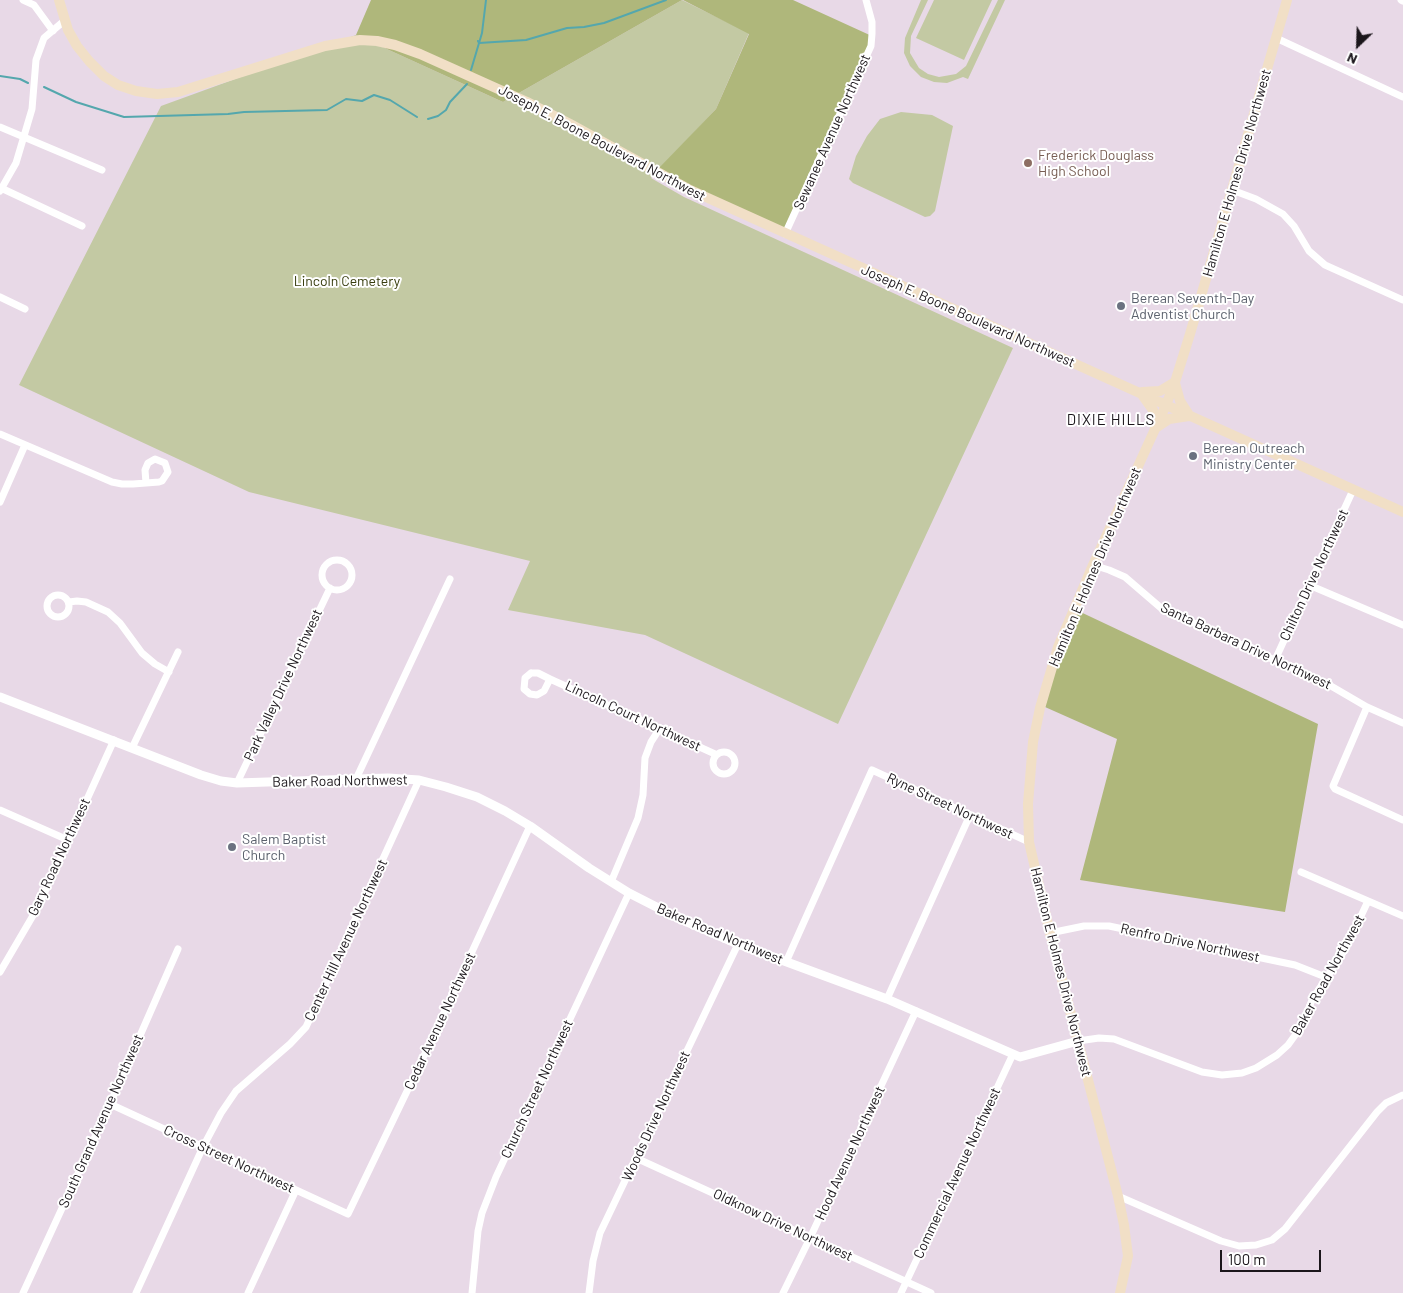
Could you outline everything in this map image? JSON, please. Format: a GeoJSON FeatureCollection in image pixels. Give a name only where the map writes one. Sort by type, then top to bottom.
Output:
{"type":"FeatureCollection","features":[{"type":"Feature","properties":{"kind":"main road","name":"Joseph E. Boone Boulevard Northwest"},"geometry":{"type":"LineString","coordinates":[[59,0],[64,21],[77,46],[89,61],[104,76],[118,85],[136,91],[157,94],[178,92],[326,46],[360,40],[395,45],[420,54],[527,102],[688,189],[1403,512]]}},
{"type":"Feature","properties":{"kind":"main road","name":"Hamilton E Holmes Drive Northwest"},"geometry":{"type":"LineString","coordinates":[[1120,1293],[1128,1256],[1118,1196],[1050,933],[1029,842],[1030,773],[1040,708],[1058,647],[1175,382],[1287,0]]}},
{"type":"Feature","properties":{"kind":"main road"},"geometry":{"type":"LineString","coordinates":[[1175,382],[1180,401],[1190,416],[1169,420],[1155,428],[1153,410],[1149,402],[1138,392],[1160,391],[1175,382]]}},
{"type":"Feature","properties":{"kind":"street"},"geometry":{"type":"LineString","coordinates":[[23,0],[34,5],[53,31]]}},
{"type":"Feature","properties":{"kind":"street","name":"Sewanee Avenue Northwest"},"geometry":{"type":"LineString","coordinates":[[785,234],[870,46],[872,22],[866,0]]}},
{"type":"Feature","properties":{"kind":"street"},"geometry":{"type":"LineString","coordinates":[[64,21],[44,38],[36,60],[32,109],[16,162],[1,190],[82,226]]}},
{"type":"Feature","properties":{"kind":"street"},"geometry":{"type":"LineString","coordinates":[[1276,38],[1403,97]]}},
{"type":"Feature","properties":{"kind":"street"},"geometry":{"type":"LineString","coordinates":[[0,127],[102,170]]}},
{"type":"Feature","properties":{"kind":"street"},"geometry":{"type":"LineString","coordinates":[[1232,190],[1283,214],[1294,226],[1309,251],[1325,265],[1403,300]]}},
{"type":"Feature","properties":{"kind":"street"},"geometry":{"type":"LineString","coordinates":[[0,297],[25,309]]}},
{"type":"Feature","properties":{"kind":"street"},"geometry":{"type":"LineString","coordinates":[[0,434],[112,482],[122,484],[146,483]]}},
{"type":"Feature","properties":{"kind":"street"},"geometry":{"type":"LineString","coordinates":[[0,502],[25,445]]}},
{"type":"Feature","properties":{"kind":"street","name":"Chilton Drive Northwest"},"geometry":{"type":"LineString","coordinates":[[1275,660],[1353,490]]}},
{"type":"Feature","properties":{"kind":"street"},"geometry":{"type":"LineString","coordinates":[[342,560],[352,571],[351,581],[344,588],[334,590],[330,588],[323,581],[322,571],[328,562],[342,560]]}},
{"type":"Feature","properties":{"kind":"street","name":"Santa Barbara Drive Northwest"},"geometry":{"type":"LineString","coordinates":[[1093,566],[1109,570],[1124,577],[1161,608],[1331,686],[1403,723]]}},
{"type":"Feature","properties":{"kind":"street"},"geometry":{"type":"LineString","coordinates":[[356,779],[450,579]]}},
{"type":"Feature","properties":{"kind":"street"},"geometry":{"type":"LineString","coordinates":[[1309,585],[1403,625]]}},
{"type":"Feature","properties":{"kind":"street","name":"Park Valley Drive Northwest"},"geometry":{"type":"LineString","coordinates":[[237,783],[330,588]]}},
{"type":"Feature","properties":{"kind":"street"},"geometry":{"type":"LineString","coordinates":[[69,602],[86,602],[108,612],[120,623],[142,653],[155,664],[169,672]]}},
{"type":"Feature","properties":{"kind":"street"},"geometry":{"type":"LineString","coordinates":[[132,748],[178,652]]}},
{"type":"Feature","properties":{"kind":"street","name":"Lincoln Court Northwest"},"geometry":{"type":"LineString","coordinates":[[550,679],[716,754]]}},
{"type":"Feature","properties":{"kind":"street","name":"Baker Road Northwest"},"geometry":{"type":"LineString","coordinates":[[0,697],[202,775],[237,783],[388,778],[419,780],[446,787],[505,811],[611,882],[678,918],[738,944],[887,999],[1020,1057],[1078,1041],[1114,1038],[1202,1072],[1222,1075],[1242,1073],[1267,1062],[1288,1045],[1300,1027],[1312,1000],[1346,948],[1368,901]]}},
{"type":"Feature","properties":{"kind":"street"},"geometry":{"type":"LineString","coordinates":[[1367,706],[1333,786],[1335,789],[1403,820]]}},
{"type":"Feature","properties":{"kind":"street"},"geometry":{"type":"LineString","coordinates":[[611,882],[638,818],[643,795],[645,758],[651,742],[660,728]]}},
{"type":"Feature","properties":{"kind":"street","name":"Gary Road Northwest"},"geometry":{"type":"LineString","coordinates":[[0,972],[38,906],[114,740]]}},
{"type":"Feature","properties":{"kind":"street","name":"Ryne Street Northwest"},"geometry":{"type":"LineString","coordinates":[[786,962],[872,770],[1029,842]]}},
{"type":"Feature","properties":{"kind":"street","name":"Center Hill Avenue Northwest"},"geometry":{"type":"LineString","coordinates":[[136,1293],[203,1147],[221,1113],[236,1091],[290,1044],[306,1027],[419,780]]}},
{"type":"Feature","properties":{"kind":"street"},"geometry":{"type":"LineString","coordinates":[[0,810],[68,840]]}},
{"type":"Feature","properties":{"kind":"street"},"geometry":{"type":"LineString","coordinates":[[887,999],[970,815]]}},
{"type":"Feature","properties":{"kind":"street","name":"Cedar Avenue Northwest"},"geometry":{"type":"LineString","coordinates":[[348,1214],[422,1060],[530,826]]}},
{"type":"Feature","properties":{"kind":"street"},"geometry":{"type":"LineString","coordinates":[[1301,872],[1403,916]]}},
{"type":"Feature","properties":{"kind":"street","name":"Church Street Northwest"},"geometry":{"type":"LineString","coordinates":[[472,1293],[478,1231],[482,1214],[496,1177],[629,893]]}},
{"type":"Feature","properties":{"kind":"street","name":"Renfro Drive Northwest"},"geometry":{"type":"LineString","coordinates":[[1050,933],[1084,926],[1109,926],[1295,965],[1328,978]]}},
{"type":"Feature","properties":{"kind":"street","name":"Woods Drive Northwest"},"geometry":{"type":"LineString","coordinates":[[589,1293],[593,1261],[600,1232],[738,944]]}},
{"type":"Feature","properties":{"kind":"street","name":"South Grand Avenue Northwest"},"geometry":{"type":"LineString","coordinates":[[22,1293],[110,1104],[178,949]]}},
{"type":"Feature","properties":{"kind":"street","name":"Hood Avenue Northwest"},"geometry":{"type":"LineString","coordinates":[[783,1293],[916,1011]]}},
{"type":"Feature","properties":{"kind":"street","name":"Commercial Avenue Northwest"},"geometry":{"type":"LineString","coordinates":[[901,1293],[1013,1054]]}},
{"type":"Feature","properties":{"kind":"street"},"geometry":{"type":"LineString","coordinates":[[1118,1196],[1220,1240],[1239,1246],[1256,1245],[1272,1240],[1285,1229],[1377,1112],[1386,1103],[1403,1095]]}},
{"type":"Feature","properties":{"kind":"street","name":"Cross Street Northwest"},"geometry":{"type":"LineString","coordinates":[[110,1104],[348,1214]]}},
{"type":"Feature","properties":{"kind":"street","name":"Oldknow Drive Northwest"},"geometry":{"type":"LineString","coordinates":[[636,1158],[931,1293]]}},
{"type":"Feature","properties":{"kind":"street"},"geometry":{"type":"LineString","coordinates":[[248,1293],[296,1190]]}},
{"type":"Feature","properties":{"kind":"green space"},"geometry":{"type":"Polygon","coordinates":[[[371,0],[682,0],[503,102],[356,35],[371,0]]]}},
{"type":"Feature","properties":{"kind":"green space","name":"Lincoln Cemetery"},"geometry":{"type":"Polygon","coordinates":[[[682,0],[749,33],[716,109],[651,178],[684,197],[1013,348],[838,724],[645,635],[508,610],[530,561],[249,492],[19,385],[161,106],[356,35],[503,102],[682,0]]]}},
{"type":"Feature","properties":{"kind":"green space"},"geometry":{"type":"Polygon","coordinates":[[[683,0],[793,0],[874,37],[785,229],[689,185],[659,168],[716,109],[749,34],[683,0]]]}},
{"type":"Feature","properties":{"kind":"green space"},"geometry":{"type":"Polygon","coordinates":[[[921,0],[928,0],[911,36],[910,53],[919,68],[928,74],[939,77],[956,74],[966,66],[998,0],[1005,0],[968,79],[963,77],[947,83],[934,82],[921,77],[910,66],[904,53],[905,38],[921,0]]]}},
{"type":"Feature","properties":{"kind":"green space"},"geometry":{"type":"Polygon","coordinates":[[[934,0],[992,0],[964,60],[916,38],[934,0]]]}},
{"type":"Feature","properties":{"kind":"green space"},"geometry":{"type":"Polygon","coordinates":[[[901,112],[932,115],[953,126],[935,211],[930,216],[925,217],[853,183],[849,179],[856,156],[867,136],[880,119],[901,112]]]}},
{"type":"Feature","properties":{"kind":"green space"},"geometry":{"type":"Polygon","coordinates":[[[1072,608],[1318,724],[1285,912],[1080,880],[1117,739],[1045,707],[1072,608]]]}},
{"type":"Feature","properties":{"kind":"waterway"},"geometry":{"type":"LineString","coordinates":[[471,70],[482,33],[486,0]]}},
{"type":"Feature","properties":{"kind":"waterway"},"geometry":{"type":"LineString","coordinates":[[478,41],[479,43],[526,40],[567,28],[604,23],[666,0]]}},
{"type":"Feature","properties":{"kind":"waterway"},"geometry":{"type":"LineString","coordinates":[[0,76],[20,79],[28,83]]}},
{"type":"Feature","properties":{"kind":"waterway"},"geometry":{"type":"LineString","coordinates":[[428,119],[438,116],[446,110],[450,102],[467,84]]}},
{"type":"Feature","properties":{"kind":"waterway"},"geometry":{"type":"LineString","coordinates":[[44,87],[76,102],[124,117],[327,110],[346,99],[362,101],[374,95],[390,100],[417,117]]}},
{"type":"Feature","properties":{"kind":"place","name":"Frederick Douglass High School"},"geometry":{"type":"Point","coordinates":[1028,163]}},
{"type":"Feature","properties":{"kind":"place","name":"Berean Seventh-Day Adventist Church"},"geometry":{"type":"Point","coordinates":[1121,306]}},
{"type":"Feature","properties":{"kind":"place","name":"Berean Outreach Ministry Center"},"geometry":{"type":"Point","coordinates":[1193,456]}},
{"type":"Feature","properties":{"kind":"place","name":"Salem Baptist Church"},"geometry":{"type":"Point","coordinates":[232,847]}},
{"type":"Feature","properties":{"kind":"district","name":"DIXIE HILLS"},"geometry":{"type":"Point","coordinates":[1111,420]}}]}
